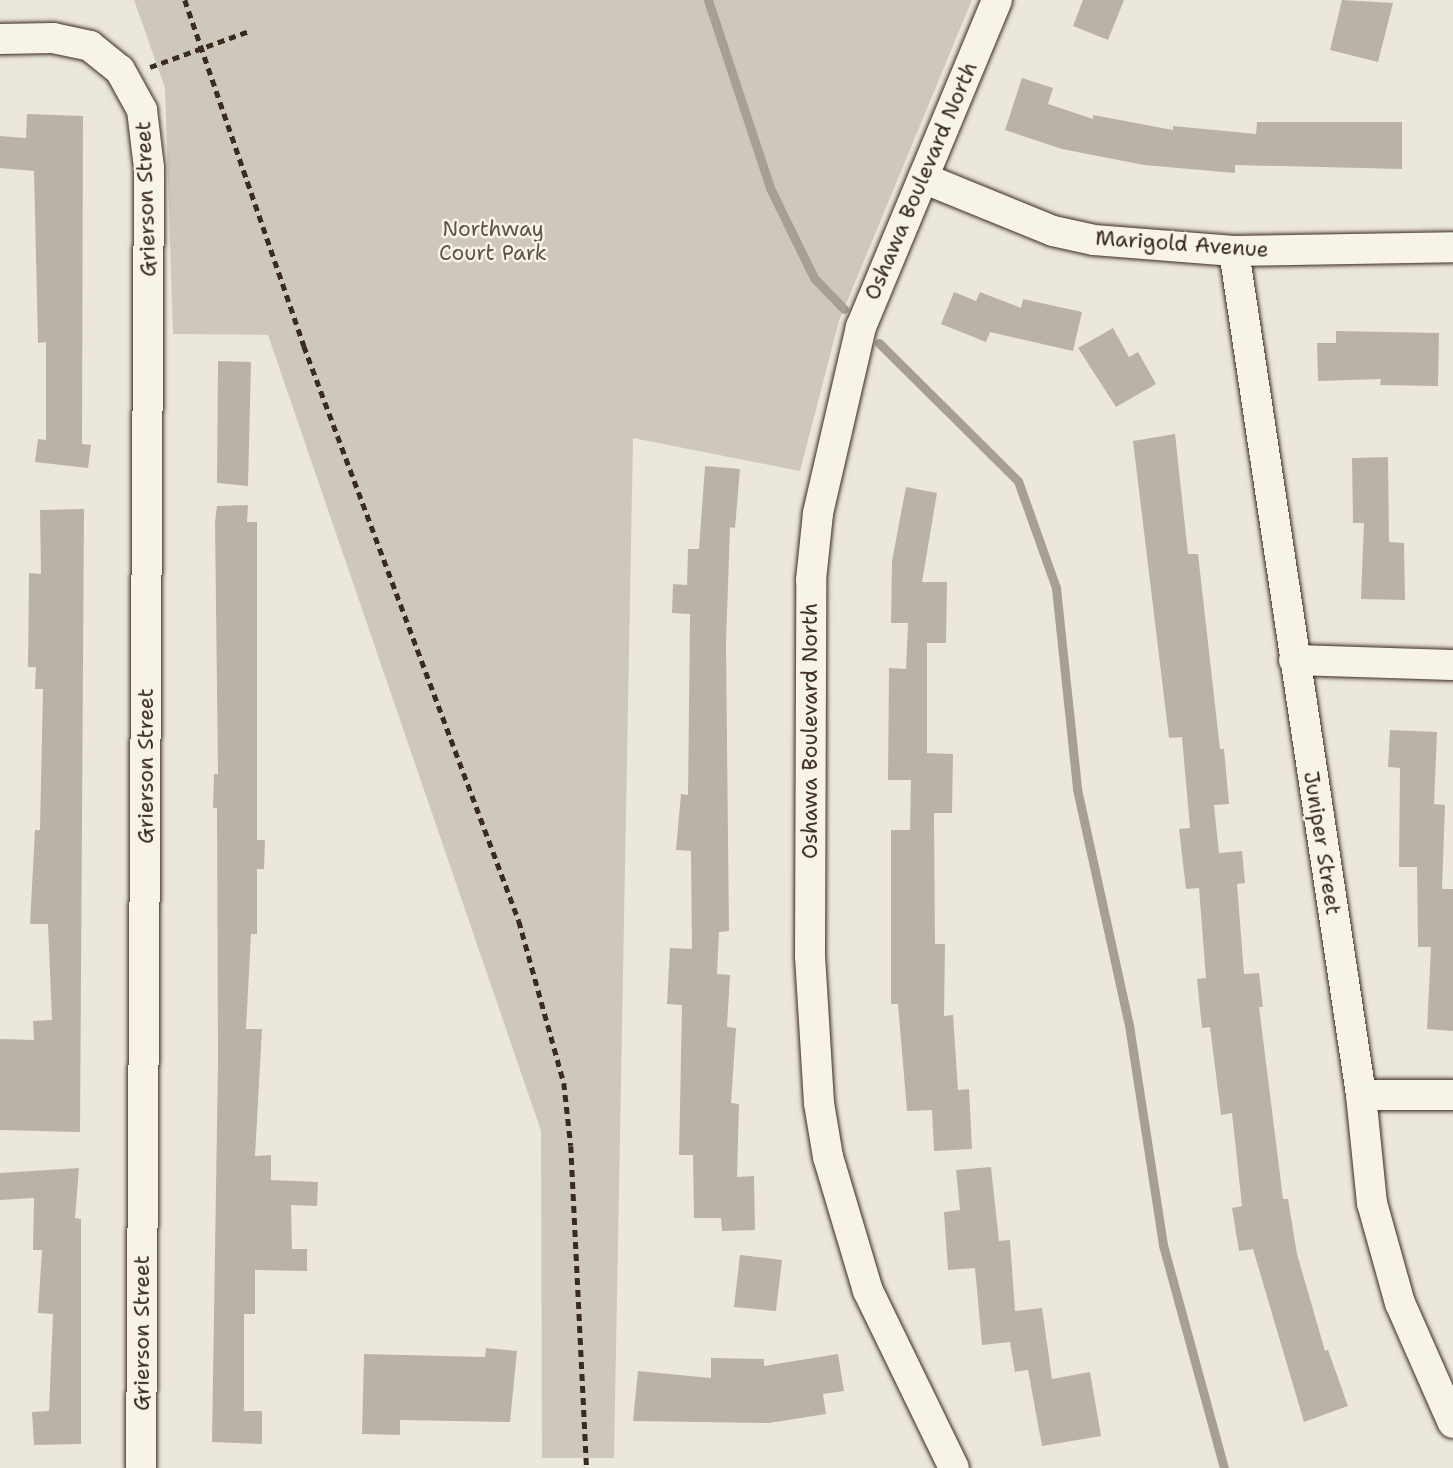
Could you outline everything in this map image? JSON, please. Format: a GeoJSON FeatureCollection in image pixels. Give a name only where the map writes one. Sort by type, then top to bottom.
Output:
{"type":"FeatureCollection","features":[{"type":"Feature","properties":{"kind":"street","name":"Oshawa Boulevard North"},"geometry":{"type":"LineString","coordinates":[[954,1468],[890,1342],[851,1239],[819,1103],[810,956],[811,580],[818,513],[861,327],[997,0]]}},
{"type":"Feature","properties":{"kind":"street"},"geometry":{"type":"LineString","coordinates":[[0,39],[53,38],[90,46],[124,74]]}},
{"type":"Feature","properties":{"kind":"street","name":"Grierson Street"},"geometry":{"type":"LineString","coordinates":[[124,74],[142,110],[149,168],[141,1468]]}},
{"type":"Feature","properties":{"kind":"street","name":"Marigold Avenue"},"geometry":{"type":"LineString","coordinates":[[923,178],[1053,231],[1094,240],[1234,251],[1453,247]]}},
{"type":"Feature","properties":{"kind":"street","name":"Juniper Street"},"geometry":{"type":"LineString","coordinates":[[1234,251],[1361,1094],[1372,1203],[1400,1303],[1453,1423]]}},
{"type":"Feature","properties":{"kind":"street"},"geometry":{"type":"LineString","coordinates":[[1294,660],[1453,665]]}},
{"type":"Feature","properties":{"kind":"street"},"geometry":{"type":"LineString","coordinates":[[1361,1094],[1453,1095]]}},
{"type":"Feature","properties":{"kind":"path"},"geometry":{"type":"LineString","coordinates":[[185,0],[304,346],[519,921],[564,1083],[587,1468]]}},
{"type":"Feature","properties":{"kind":"path"},"geometry":{"type":"LineString","coordinates":[[124,74],[249,30]]}},
{"type":"Feature","properties":{"kind":"green space","name":"Northway Court Park"},"geometry":{"type":"Polygon","coordinates":[[[134,0],[972,0],[839,321],[800,471],[633,438],[614,1458],[542,1458],[541,1131],[268,335],[173,334],[165,88],[134,0]]]}},
{"type":"Feature","properties":{"kind":"building"},"geometry":{"type":"Polygon","coordinates":[[[1083,0],[1124,0],[1108,40],[1073,26],[1083,0]]]}},
{"type":"Feature","properties":{"kind":"building"},"geometry":{"type":"Polygon","coordinates":[[[1342,0],[1393,3],[1378,62],[1330,50],[1342,0]]]}},
{"type":"Feature","properties":{"kind":"building"},"geometry":{"type":"Polygon","coordinates":[[[1022,78],[1053,88],[1048,104],[1093,119],[1093,115],[1173,130],[1173,126],[1256,134],[1257,122],[1402,122],[1402,169],[1235,165],[1235,173],[1144,165],[1062,149],[1005,130],[1022,78]]]}},
{"type":"Feature","properties":{"kind":"building"},"geometry":{"type":"Polygon","coordinates":[[[27,114],[83,116],[82,444],[91,445],[88,468],[35,462],[38,439],[46,440],[46,342],[38,343],[34,171],[0,168],[0,136],[26,138],[27,114]]]}},
{"type":"Feature","properties":{"kind":"building"},"geometry":{"type":"Polygon","coordinates":[[[954,292],[976,301],[980,292],[1021,308],[1023,299],[1082,312],[1073,351],[990,332],[986,342],[941,324],[954,292]]]}},
{"type":"Feature","properties":{"kind":"building"},"geometry":{"type":"Polygon","coordinates":[[[1113,328],[1129,357],[1138,352],[1156,384],[1116,407],[1078,348],[1113,328]]]}},
{"type":"Feature","properties":{"kind":"building"},"geometry":{"type":"Polygon","coordinates":[[[1336,331],[1439,333],[1438,386],[1380,385],[1381,379],[1318,381],[1317,343],[1336,343],[1336,331]]]}},
{"type":"Feature","properties":{"kind":"building"},"geometry":{"type":"Polygon","coordinates":[[[218,361],[251,362],[248,486],[217,483],[218,361]]]}},
{"type":"Feature","properties":{"kind":"building"},"geometry":{"type":"Polygon","coordinates":[[[1175,434],[1188,554],[1198,554],[1220,749],[1224,749],[1229,804],[1214,805],[1219,853],[1242,851],[1245,883],[1237,884],[1244,974],[1259,973],[1263,1007],[1259,1007],[1283,1199],[1288,1199],[1297,1254],[1325,1351],[1328,1350],[1348,1406],[1304,1422],[1253,1249],[1239,1251],[1232,1208],[1242,1206],[1232,1113],[1221,1115],[1210,1027],[1202,1028],[1197,979],[1206,978],[1199,888],[1186,889],[1179,829],[1190,828],[1182,737],[1169,738],[1133,441],[1175,434]]]}},
{"type":"Feature","properties":{"kind":"building"},"geometry":{"type":"Polygon","coordinates":[[[1388,457],[1389,542],[1404,543],[1405,600],[1361,599],[1364,523],[1353,523],[1352,458],[1388,457]]]}},
{"type":"Feature","properties":{"kind":"building"},"geometry":{"type":"Polygon","coordinates":[[[705,466],[740,469],[735,528],[730,527],[726,643],[729,931],[719,932],[717,974],[730,975],[727,1027],[736,1028],[731,1103],[739,1104],[737,1177],[754,1176],[755,1230],[722,1231],[721,1218],[694,1218],[693,1155],[679,1155],[682,1005],[667,1004],[670,948],[692,949],[691,851],[676,850],[681,794],[688,795],[690,614],[672,613],[673,584],[687,585],[688,549],[699,549],[705,466]]]}},
{"type":"Feature","properties":{"kind":"building"},"geometry":{"type":"Polygon","coordinates":[[[906,487],[937,493],[922,582],[947,582],[946,643],[927,643],[927,753],[953,754],[952,813],[934,813],[935,944],[945,944],[944,1016],[953,1015],[958,1090],[969,1089],[972,1149],[934,1151],[932,1110],[907,1111],[898,1004],[891,1004],[891,830],[910,830],[911,780],[888,780],[889,668],[906,669],[908,623],[891,623],[892,561],[906,487]]]}},
{"type":"Feature","properties":{"kind":"building"},"geometry":{"type":"Polygon","coordinates":[[[248,505],[247,522],[257,522],[257,840],[265,840],[264,869],[257,869],[257,934],[251,934],[246,1029],[262,1029],[255,1156],[271,1155],[271,1180],[318,1182],[317,1206],[291,1205],[292,1249],[307,1249],[307,1271],[255,1270],[255,1314],[244,1314],[244,1411],[262,1411],[262,1444],[212,1442],[218,1061],[217,808],[213,808],[214,774],[218,774],[215,522],[217,506],[248,505]]]}},
{"type":"Feature","properties":{"kind":"building"},"geometry":{"type":"Polygon","coordinates":[[[84,509],[80,1132],[0,1130],[0,1039],[34,1040],[33,1021],[52,1020],[48,924],[30,924],[35,830],[40,830],[43,689],[35,689],[36,667],[28,667],[29,573],[41,574],[40,510],[84,509]]]}},
{"type":"Feature","properties":{"kind":"building"},"geometry":{"type":"Polygon","coordinates":[[[1390,730],[1437,732],[1434,804],[1445,805],[1442,889],[1453,889],[1453,1031],[1427,1029],[1431,947],[1418,947],[1417,867],[1399,867],[1400,768],[1388,767],[1390,730]]]}},
{"type":"Feature","properties":{"kind":"building"},"geometry":{"type":"Polygon","coordinates":[[[991,1167],[999,1241],[1010,1240],[1015,1311],[1042,1308],[1052,1379],[1090,1372],[1101,1436],[1042,1446],[1028,1370],[1015,1372],[1010,1342],[982,1345],[975,1268],[948,1270],[944,1212],[960,1210],[956,1170],[991,1167]]]}},
{"type":"Feature","properties":{"kind":"building"},"geometry":{"type":"Polygon","coordinates":[[[79,1168],[75,1218],[81,1219],[81,1444],[34,1445],[32,1412],[49,1411],[53,1314],[38,1313],[42,1250],[33,1250],[34,1198],[0,1200],[0,1173],[79,1168]]]}},
{"type":"Feature","properties":{"kind":"building"},"geometry":{"type":"Polygon","coordinates":[[[740,1255],[782,1260],[776,1311],[734,1307],[740,1255]]]}},
{"type":"Feature","properties":{"kind":"building"},"geometry":{"type":"Polygon","coordinates":[[[486,1348],[517,1351],[510,1422],[400,1420],[400,1435],[362,1434],[364,1354],[485,1357],[486,1348]]]}},
{"type":"Feature","properties":{"kind":"building"},"geometry":{"type":"Polygon","coordinates":[[[838,1354],[844,1391],[823,1394],[826,1414],[769,1423],[633,1421],[638,1371],[711,1378],[711,1358],[764,1359],[764,1366],[838,1354]]]}},
{"type":"Feature","properties":{"kind":"waterway"},"geometry":{"type":"LineString","coordinates":[[708,0],[770,188],[814,278],[844,309]]}},
{"type":"Feature","properties":{"kind":"waterway"},"geometry":{"type":"LineString","coordinates":[[879,343],[1018,481],[1056,588],[1077,789],[1129,1025],[1163,1245],[1224,1468]]}}]}
